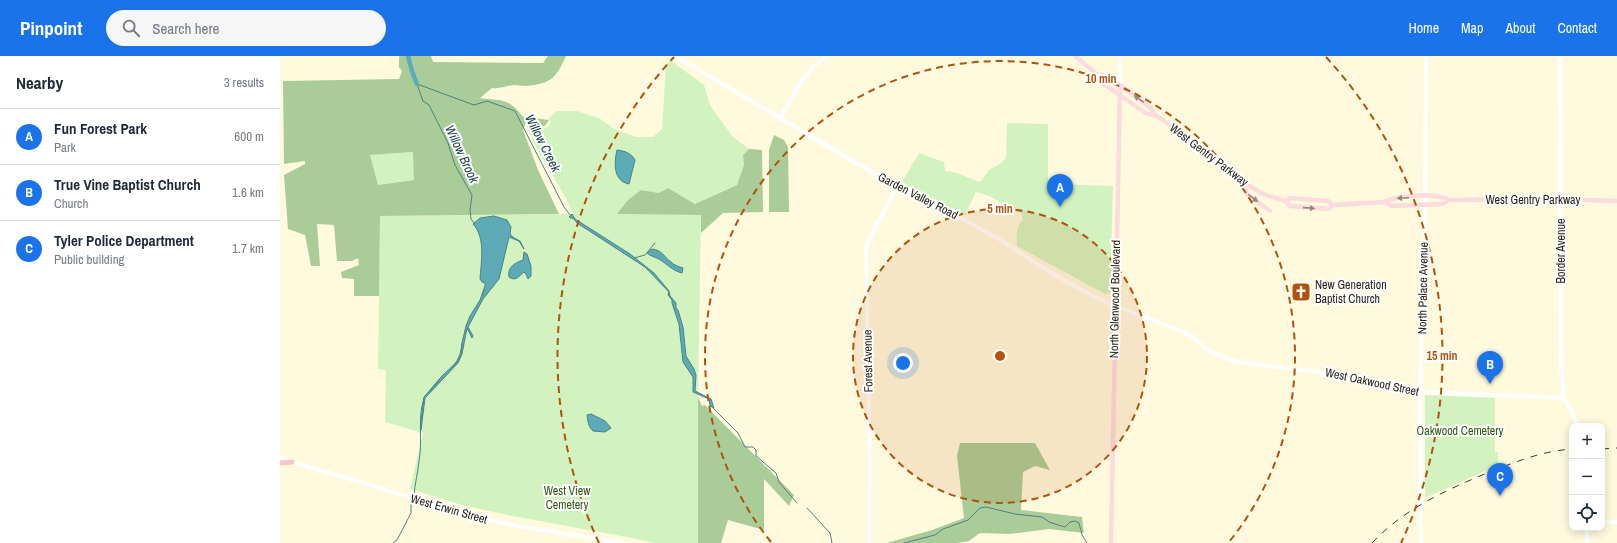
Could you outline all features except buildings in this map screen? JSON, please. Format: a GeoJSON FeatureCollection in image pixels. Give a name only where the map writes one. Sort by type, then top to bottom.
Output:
{"type":"FeatureCollection","features":[{"type":"Feature","properties":{"kind":"highway"},"geometry":{"type":"LineString","coordinates":[[280,463],[292,462]]}},
{"type":"Feature","properties":{"kind":"main road","name":"West Gentry Parkway"},"geometry":{"type":"LineString","coordinates":[[1075,56],[1099,76],[1101,82],[1147,114],[1155,115]]}},
{"type":"Feature","properties":{"kind":"main road","name":"West Gentry Parkway"},"geometry":{"type":"LineString","coordinates":[[1099,76],[1106,75],[1151,108],[1155,115],[1241,181],[1263,194],[1286,202],[1290,206],[1310,209],[1328,209],[1333,205],[1385,202],[1392,198],[1426,196],[1442,196],[1449,200],[1561,199],[1617,201]]}},
{"type":"Feature","properties":{"kind":"main road","name":"North Glenwood Boulevard"},"geometry":{"type":"LineString","coordinates":[[1111,543],[1120,86]]}},
{"type":"Feature","properties":{"kind":"main road"},"geometry":{"type":"LineString","coordinates":[[1241,181],[1247,194],[1270,211]]}},
{"type":"Feature","properties":{"kind":"main road","name":"West Gentry Parkway"},"geometry":{"type":"LineString","coordinates":[[1286,202],[1290,198],[1328,201],[1333,205]]}},
{"type":"Feature","properties":{"kind":"main road","name":"West Gentry Parkway"},"geometry":{"type":"LineString","coordinates":[[1385,202],[1392,206],[1443,204],[1449,200]]}},
{"type":"Feature","properties":{"kind":"street","name":"Garden Valley Road"},"geometry":{"type":"LineString","coordinates":[[676,56],[897,186],[965,220],[1002,241],[1054,275],[1096,298],[1189,334]]}},
{"type":"Feature","properties":{"kind":"street"},"geometry":{"type":"LineString","coordinates":[[780,118],[808,73],[816,64],[827,56]]}},
{"type":"Feature","properties":{"kind":"street","name":"North Glenwood Boulevard"},"geometry":{"type":"LineString","coordinates":[[1120,56],[1120,86]]}},
{"type":"Feature","properties":{"kind":"street","name":"North Palace Avenue"},"geometry":{"type":"LineString","coordinates":[[1421,543],[1420,392],[1426,204],[1426,56]]}},
{"type":"Feature","properties":{"kind":"street","name":"Border Avenue"},"geometry":{"type":"LineString","coordinates":[[1560,56],[1561,367],[1564,398]]}},
{"type":"Feature","properties":{"kind":"street","name":"Forest Avenue"},"geometry":{"type":"LineString","coordinates":[[869,543],[870,472],[866,250],[868,239],[897,186]]}},
{"type":"Feature","properties":{"kind":"street","name":"West Oakwood Street"},"geometry":{"type":"LineString","coordinates":[[1189,334],[1208,350],[1228,360],[1377,380],[1420,392],[1564,398]]}},
{"type":"Feature","properties":{"kind":"street"},"geometry":{"type":"LineString","coordinates":[[1564,398],[1577,423]]}},
{"type":"Feature","properties":{"kind":"street","name":"West Erwin Street"},"geometry":{"type":"LineString","coordinates":[[280,458],[479,518],[512,525],[623,543]]}},
{"type":"Feature","properties":{"kind":"street"},"geometry":{"type":"LineString","coordinates":[[1605,522],[1617,522]]}},
{"type":"Feature","properties":{"kind":"street"},"geometry":{"type":"LineString","coordinates":[[1587,531],[1587,543]]}},
{"type":"Feature","properties":{"kind":"green space"},"geometry":{"type":"Polygon","coordinates":[[[431,56],[433,62],[543,63],[548,56],[566,56],[556,75],[541,84],[526,86],[514,85],[501,88],[492,88],[480,98],[504,101],[513,106],[523,117],[549,120],[545,126],[535,127],[526,122],[523,130],[538,170],[559,214],[380,216],[379,296],[354,296],[354,279],[342,278],[341,272],[359,265],[358,258],[352,261],[337,261],[334,225],[317,224],[320,266],[311,266],[305,235],[288,229],[284,175],[305,164],[305,161],[284,164],[283,81],[399,79],[402,71],[399,67],[399,57],[431,56]],[[413,152],[370,155],[378,185],[414,180],[413,152]]]}},
{"type":"Feature","properties":{"kind":"green space","name":"West View Cemetery"},"geometry":{"type":"Polygon","coordinates":[[[671,61],[704,85],[710,105],[732,136],[749,149],[743,155],[744,165],[737,185],[695,204],[668,188],[659,193],[641,190],[617,214],[701,215],[698,397],[698,543],[654,543],[462,505],[410,489],[423,433],[385,422],[386,370],[378,369],[380,216],[574,214],[539,153],[527,126],[536,129],[548,127],[551,122],[548,119],[557,111],[577,111],[599,118],[614,129],[636,137],[653,137],[662,129],[666,64],[671,61]]]}},
{"type":"Feature","properties":{"kind":"green space"},"geometry":{"type":"Polygon","coordinates":[[[1007,123],[1048,124],[1048,184],[1113,186],[1110,293],[1105,294],[1017,246],[1017,232],[1020,222],[1023,220],[1022,214],[987,195],[976,192],[965,215],[902,182],[919,153],[944,162],[945,171],[958,173],[980,182],[989,170],[1001,163],[1006,158],[1007,123]]]}},
{"type":"Feature","properties":{"kind":"green space"},"geometry":{"type":"Polygon","coordinates":[[[774,135],[784,140],[788,147],[789,212],[769,212],[769,150],[774,135]]]}},
{"type":"Feature","properties":{"kind":"green space"},"geometry":{"type":"Polygon","coordinates":[[[749,149],[762,150],[763,212],[723,213],[701,233],[701,215],[617,214],[628,200],[641,190],[659,193],[668,188],[695,204],[737,185],[744,165],[743,155],[749,149]]]}},
{"type":"Feature","properties":{"kind":"green space"},"geometry":{"type":"Polygon","coordinates":[[[414,152],[414,180],[378,185],[370,155],[414,152]]]}},
{"type":"Feature","properties":{"kind":"green space","name":"Oakwood Cemetery"},"geometry":{"type":"Polygon","coordinates":[[[1425,395],[1495,398],[1495,452],[1498,452],[1498,465],[1425,498],[1425,395]]]}},
{"type":"Feature","properties":{"kind":"green space"},"geometry":{"type":"Polygon","coordinates":[[[698,397],[702,406],[705,405],[794,495],[789,506],[764,479],[764,530],[728,520],[721,543],[698,543],[698,397]]]}},
{"type":"Feature","properties":{"kind":"green space"},"geometry":{"type":"Polygon","coordinates":[[[960,443],[1035,443],[1050,470],[1035,466],[1023,472],[1021,510],[1082,517],[1084,533],[1049,529],[1009,534],[980,533],[969,541],[957,543],[887,543],[932,530],[964,518],[957,456],[960,443]]]}},
{"type":"Feature","properties":{"kind":"water"},"geometry":{"type":"Polygon","coordinates":[[[617,150],[628,153],[635,160],[629,184],[620,179],[617,175],[615,160],[617,150]]]}},
{"type":"Feature","properties":{"kind":"water"},"geometry":{"type":"Polygon","coordinates":[[[572,214],[575,219],[630,254],[654,273],[669,291],[670,296],[676,303],[676,308],[683,327],[686,356],[696,375],[695,391],[711,399],[714,408],[710,406],[709,399],[693,392],[693,377],[683,362],[679,324],[672,300],[668,295],[669,292],[645,267],[577,223],[574,219],[569,217],[572,214]]]}},
{"type":"Feature","properties":{"kind":"water"},"geometry":{"type":"Polygon","coordinates":[[[494,216],[507,220],[511,227],[510,234],[520,241],[524,249],[519,241],[509,237],[499,279],[483,299],[468,327],[473,336],[472,338],[467,328],[462,354],[458,363],[425,398],[421,430],[424,397],[442,376],[458,361],[461,354],[466,326],[470,316],[480,300],[485,286],[485,283],[480,279],[482,250],[480,236],[473,224],[480,218],[494,216]]]}},
{"type":"Feature","properties":{"kind":"water"},"geometry":{"type":"Polygon","coordinates":[[[652,249],[663,254],[674,264],[683,268],[682,273],[676,271],[659,259],[647,253],[652,249]]]}},
{"type":"Feature","properties":{"kind":"water"},"geometry":{"type":"Polygon","coordinates":[[[524,252],[527,254],[531,266],[531,276],[528,279],[524,272],[514,279],[509,277],[510,268],[523,260],[524,252]]]}},
{"type":"Feature","properties":{"kind":"water"},"geometry":{"type":"Polygon","coordinates":[[[591,414],[605,421],[611,428],[605,432],[593,431],[589,426],[587,415],[591,414]]]}},
{"type":"Feature","properties":{"kind":"waterway","name":"Willow Creek"},"geometry":{"type":"LineString","coordinates":[[408,56],[417,84]]}},
{"type":"Feature","properties":{"kind":"waterway","name":"Willow Brook"},"geometry":{"type":"LineString","coordinates":[[417,84],[423,101],[429,105],[448,143],[455,165],[472,195],[470,210],[471,219],[474,223]]}},
{"type":"Feature","properties":{"kind":"waterway","name":"Willow Creek"},"geometry":{"type":"LineString","coordinates":[[417,84],[474,105],[487,101],[515,111],[564,207],[571,216]]}},
{"type":"Feature","properties":{"kind":"waterway","name":"Willow Creek"},"geometry":{"type":"LineString","coordinates":[[634,258],[645,255],[655,243]]}},
{"type":"Feature","properties":{"kind":"waterway","name":"Willow Brook"},"geometry":{"type":"LineString","coordinates":[[482,296],[484,290]]}},
{"type":"Feature","properties":{"kind":"waterway","name":"Willow Brook"},"geometry":{"type":"LineString","coordinates":[[451,368],[459,357],[462,344]]}},
{"type":"Feature","properties":{"kind":"waterway","name":"Willow Brook"},"geometry":{"type":"LineString","coordinates":[[431,390],[440,379]]}},
{"type":"Feature","properties":{"kind":"waterway","name":"Willow Brook"},"geometry":{"type":"LineString","coordinates":[[414,495],[420,453],[421,414],[424,398]]}},
{"type":"Feature","properties":{"kind":"waterway","name":"Willow Creek"},"geometry":{"type":"LineString","coordinates":[[713,408],[738,433],[745,447],[753,447],[756,450],[756,456],[776,473],[779,482],[797,503]]}},
{"type":"Feature","properties":{"kind":"waterway","name":"Willow Brook"},"geometry":{"type":"LineString","coordinates":[[393,543],[397,540],[411,513],[411,504]]}},
{"type":"Feature","properties":{"kind":"waterway","name":"Willow Creek"},"geometry":{"type":"LineString","coordinates":[[904,543],[935,535],[943,529],[968,520],[980,508],[986,507],[1015,514],[1042,517],[1049,522],[1065,527],[1070,522],[1075,521],[1079,523],[1082,535],[1087,543]]}},
{"type":"Feature","properties":{"kind":"waterway","name":"Willow Creek"},"geometry":{"type":"LineString","coordinates":[[807,508],[830,533],[832,543]]}},
{"type":"Feature","properties":{"kind":"railway"},"geometry":{"type":"LineString","coordinates":[[1605,449],[1617,448]]}},
{"type":"Feature","properties":{"kind":"railway"},"geometry":{"type":"LineString","coordinates":[[1372,543],[1397,520],[1440,494],[1508,465],[1550,452],[1569,449]]}},
{"type":"Feature","properties":{"kind":"place","name":"Fun Forest Park"},"geometry":{"type":"Point","coordinates":[1060,207]}},
{"type":"Feature","properties":{"kind":"place","name":"New Generation Baptist Church"},"geometry":{"type":"Point","coordinates":[1301,292]}},
{"type":"Feature","properties":{"kind":"place","name":"True Vine Baptist Church"},"geometry":{"type":"Point","coordinates":[1490,384]}},
{"type":"Feature","properties":{"kind":"place","name":"Tyler Police Department"},"geometry":{"type":"Point","coordinates":[1500,496]}}]}
